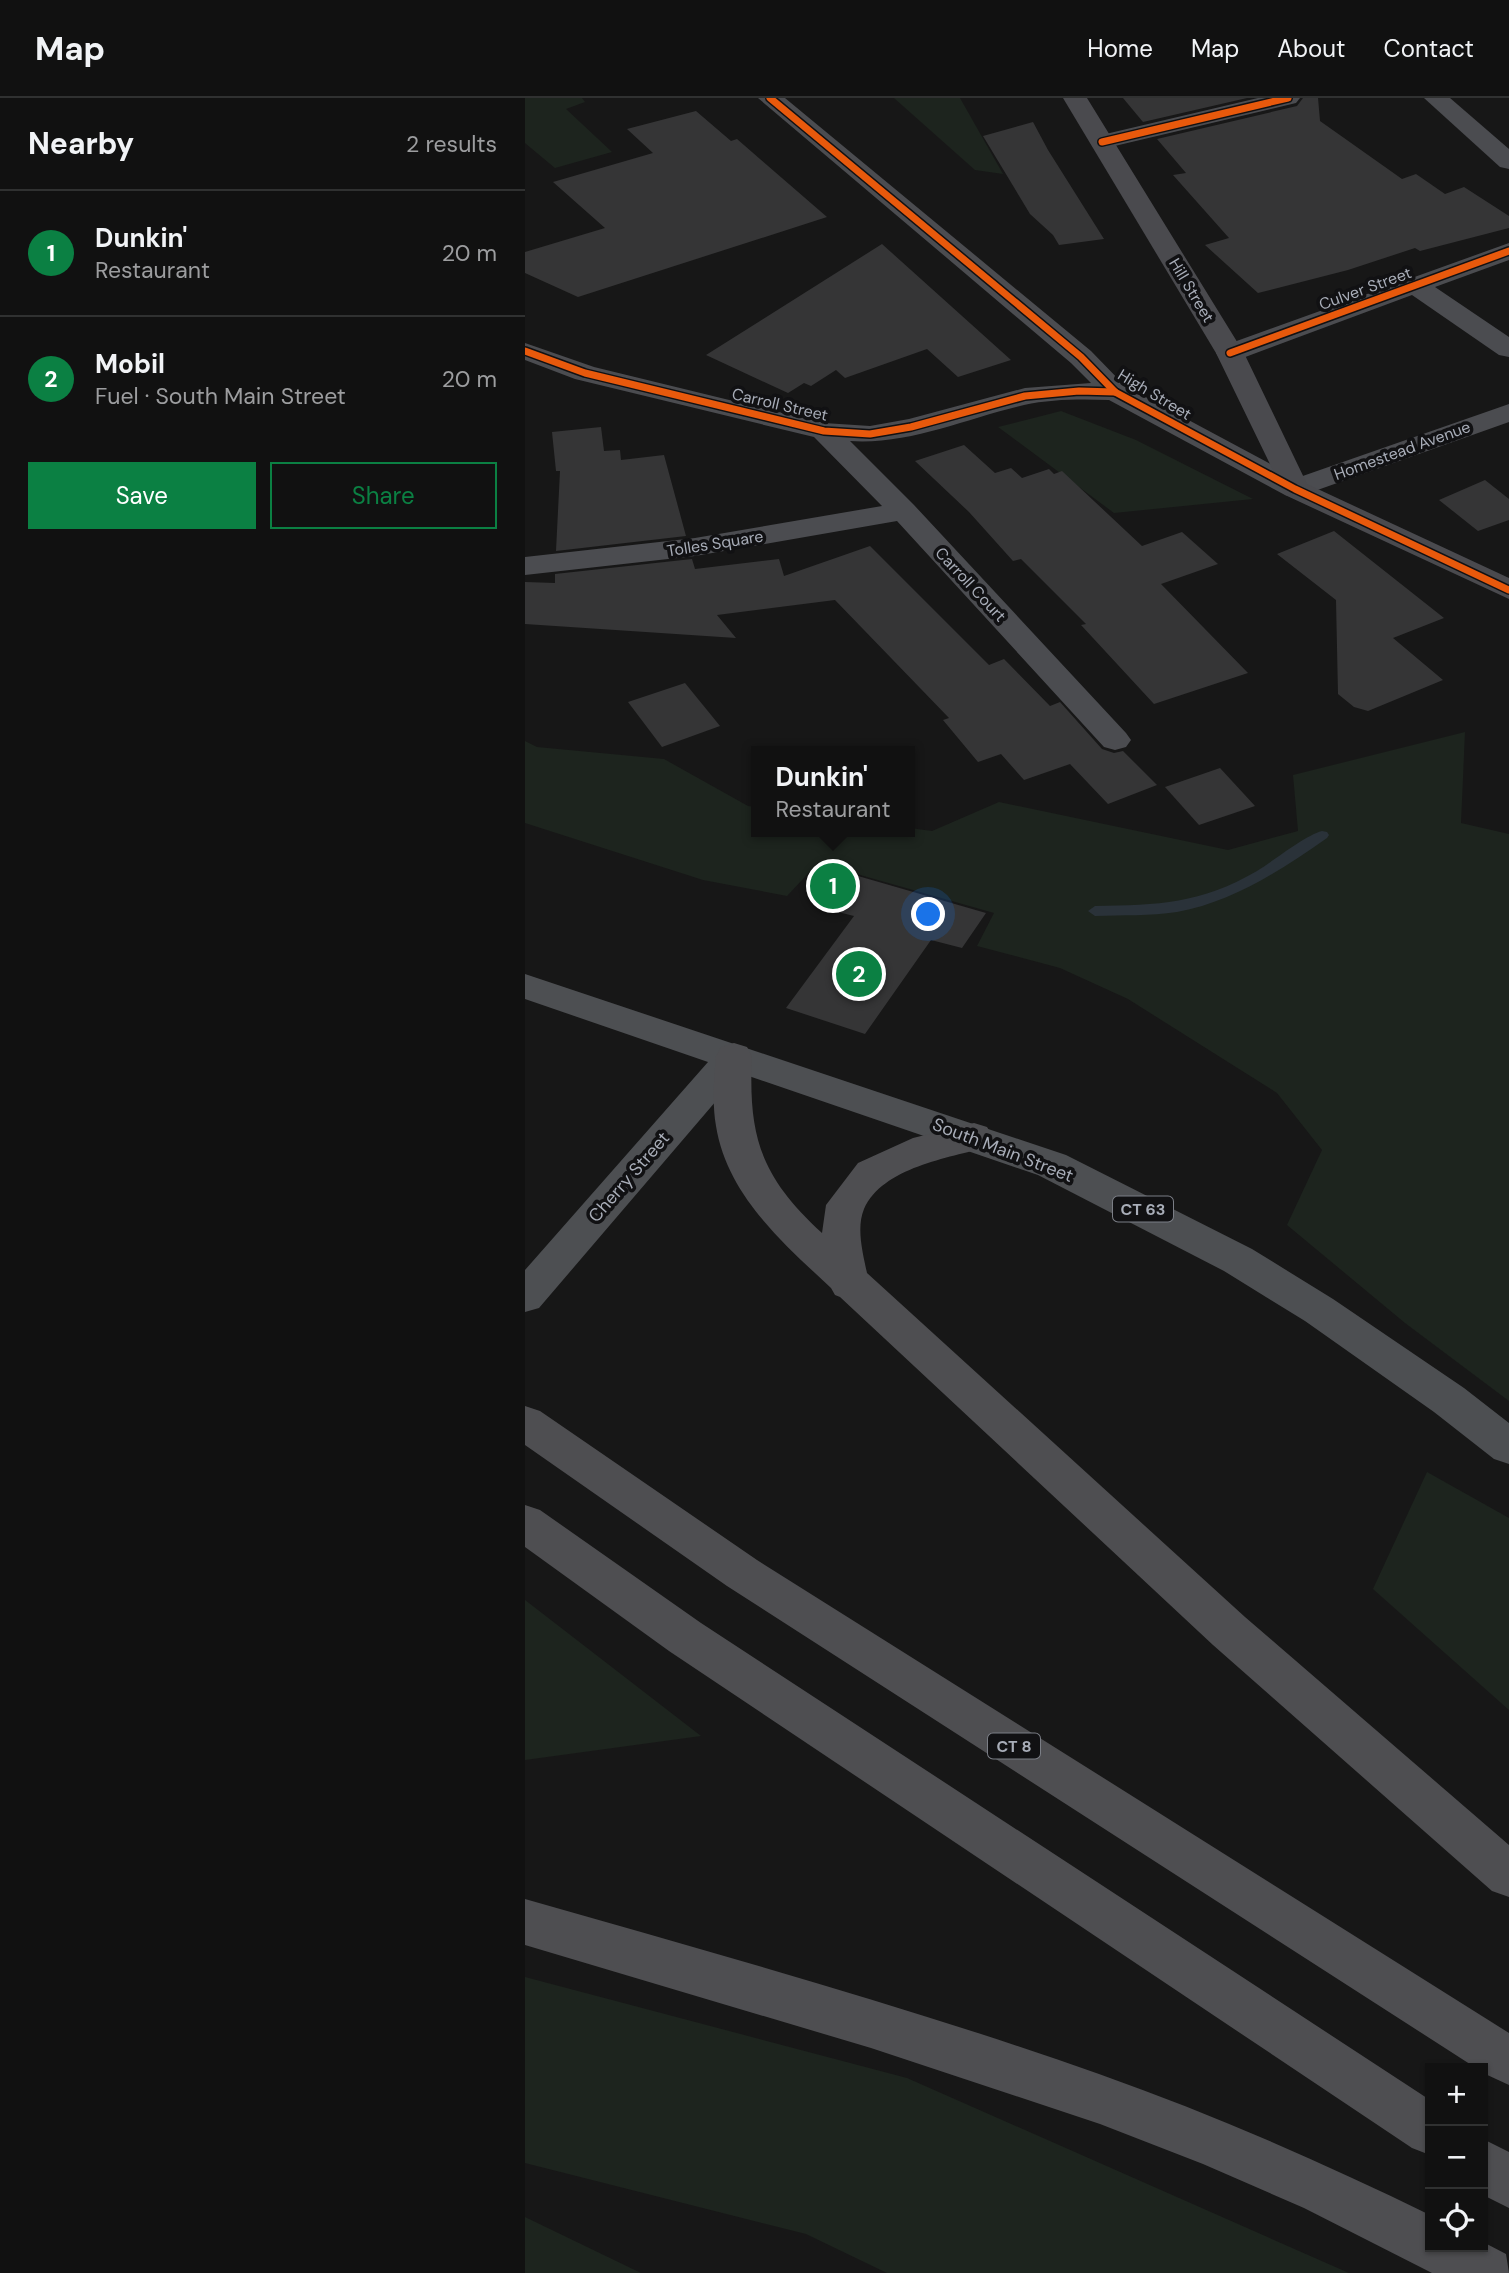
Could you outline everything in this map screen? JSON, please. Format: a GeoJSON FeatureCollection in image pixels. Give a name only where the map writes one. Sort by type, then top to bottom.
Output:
{"type":"FeatureCollection","features":[{"type":"Feature","properties":{"kind":"highway"},"geometry":{"type":"LineString","coordinates":[[734,1056],[730,1104],[736,1140],[752,1176],[782,1219],[849,1284],[1229,1631],[1509,1875]]}},
{"type":"Feature","properties":{"kind":"highway"},"geometry":{"type":"LineString","coordinates":[[849,1284],[841,1239],[845,1205],[872,1173],[913,1152],[974,1137]]}},
{"type":"Feature","properties":{"kind":"highway","name":"CT 8"},"geometry":{"type":"LineString","coordinates":[[525,1423],[742,1573],[1509,2061]]}},
{"type":"Feature","properties":{"kind":"highway"},"geometry":{"type":"LineString","coordinates":[[525,1523],[685,1637],[1425,2127]]}},
{"type":"Feature","properties":{"kind":"highway"},"geometry":{"type":"LineString","coordinates":[[525,1922],[785,1998],[1086,2094],[1233,2150],[1370,2212],[1425,2240]]}},
{"type":"Feature","properties":{"kind":"highway"},"geometry":{"type":"LineString","coordinates":[[1488,2168],[1509,2182]]}},
{"type":"Feature","properties":{"kind":"highway"},"geometry":{"type":"LineString","coordinates":[[1447,2252],[1487,2273]]}},
{"type":"Feature","properties":{"kind":"main road","name":"South Main Street"},"geometry":{"type":"LineString","coordinates":[[525,986],[1052,1165],[1238,1260],[1330,1318],[1449,1400],[1509,1447]]}},
{"type":"Feature","properties":{"kind":"main road","name":"Cherry Street"},"geometry":{"type":"LineString","coordinates":[[525,1297],[734,1056]]}},
{"type":"Feature","properties":{"kind":"street","name":"High Street"},"geometry":{"type":"LineString","coordinates":[[770,98],[1080,357],[1115,393],[1294,489],[1509,590]]}},
{"type":"Feature","properties":{"kind":"street","name":"Hill Street"},"geometry":{"type":"LineString","coordinates":[[1075,98],[1230,353],[1294,489]]}},
{"type":"Feature","properties":{"kind":"street"},"geometry":{"type":"LineString","coordinates":[[1102,142],[1289,98]]}},
{"type":"Feature","properties":{"kind":"street"},"geometry":{"type":"LineString","coordinates":[[1436,98],[1509,162]]}},
{"type":"Feature","properties":{"kind":"street","name":"Culver Street"},"geometry":{"type":"LineString","coordinates":[[1230,353],[1509,251]]}},
{"type":"Feature","properties":{"kind":"street"},"geometry":{"type":"LineString","coordinates":[[1416,286],[1509,349]]}},
{"type":"Feature","properties":{"kind":"street","name":"Carroll Street"},"geometry":{"type":"LineString","coordinates":[[525,351],[585,373],[824,431],[870,434],[911,427],[1025,396],[1079,390],[1115,393]]}},
{"type":"Feature","properties":{"kind":"street","name":"Homestead Avenue"},"geometry":{"type":"LineString","coordinates":[[1294,489],[1509,412]]}},
{"type":"Feature","properties":{"kind":"street","name":"Carroll Court"},"geometry":{"type":"LineString","coordinates":[[824,431],[904,511],[1115,740]]}},
{"type":"Feature","properties":{"kind":"street","name":"Tolles Square"},"geometry":{"type":"LineString","coordinates":[[525,566],[695,547],[904,511]]}},
{"type":"Feature","properties":{"kind":"shaded area"},"geometry":{"type":"Polygon","coordinates":[[[525,98],[582,98],[585,102],[566,109],[612,152],[555,168],[525,143],[525,98]]]}},
{"type":"Feature","properties":{"kind":"shaded area"},"geometry":{"type":"Polygon","coordinates":[[[894,98],[960,98],[1003,174],[975,170],[894,98]]]}},
{"type":"Feature","properties":{"kind":"shaded area"},"geometry":{"type":"Polygon","coordinates":[[[1061,411],[1136,440],[1253,499],[1114,513],[998,427],[1061,411]]]}},
{"type":"Feature","properties":{"kind":"shaded area"},"geometry":{"type":"Polygon","coordinates":[[[1465,732],[1461,823],[1509,834],[1509,1401],[1405,1323],[1287,1225],[1322,1150],[1277,1093],[1128,999],[1060,968],[977,946],[994,913],[818,863],[787,896],[703,880],[525,823],[525,741],[537,747],[664,759],[751,806],[751,837],[915,837],[915,829],[932,831],[999,802],[1228,850],[1298,831],[1293,775],[1465,732]]]}},
{"type":"Feature","properties":{"kind":"shaded area"},"geometry":{"type":"Polygon","coordinates":[[[1427,1472],[1509,1518],[1509,1710],[1373,1589],[1427,1472]]]}},
{"type":"Feature","properties":{"kind":"shaded area"},"geometry":{"type":"Polygon","coordinates":[[[525,1600],[701,1736],[525,1760],[525,1600]]]}},
{"type":"Feature","properties":{"kind":"shaded area"},"geometry":{"type":"Polygon","coordinates":[[[525,1977],[907,2078],[1349,2273],[887,2273],[806,2234],[525,2163],[525,1977]]]}},
{"type":"Feature","properties":{"kind":"shaded area"},"geometry":{"type":"Polygon","coordinates":[[[525,2217],[641,2273],[525,2273],[525,2217]]]}},
{"type":"Feature","properties":{"kind":"building"},"geometry":{"type":"Polygon","coordinates":[[[1123,98],[1247,98],[1143,122],[1123,98]]]}},
{"type":"Feature","properties":{"kind":"building"},"geometry":{"type":"Polygon","coordinates":[[[1303,98],[1318,98],[1320,121],[1402,179],[1416,174],[1445,194],[1464,187],[1509,216],[1509,228],[1420,251],[1415,248],[1348,270],[1258,293],[1205,245],[1229,238],[1173,175],[1186,173],[1157,139],[1297,106],[1303,98]]]}},
{"type":"Feature","properties":{"kind":"building"},"geometry":{"type":"Polygon","coordinates":[[[696,111],[731,141],[737,139],[827,217],[578,297],[525,273],[525,252],[605,228],[553,182],[653,153],[627,129],[696,111]]]}},
{"type":"Feature","properties":{"kind":"building"},"geometry":{"type":"Polygon","coordinates":[[[1033,122],[1104,239],[1059,245],[1053,235],[1030,214],[983,136],[1033,122]]]}},
{"type":"Feature","properties":{"kind":"building"},"geometry":{"type":"Polygon","coordinates":[[[882,244],[1011,360],[958,377],[927,349],[845,378],[836,370],[811,386],[804,383],[788,393],[706,355],[882,244]]]}},
{"type":"Feature","properties":{"kind":"building"},"geometry":{"type":"Polygon","coordinates":[[[601,427],[604,451],[620,450],[621,460],[664,455],[686,536],[556,551],[560,471],[556,471],[552,432],[601,427]]]}},
{"type":"Feature","properties":{"kind":"building"},"geometry":{"type":"Polygon","coordinates":[[[964,445],[995,473],[1011,468],[1022,478],[1049,469],[1054,474],[1062,471],[1142,546],[1182,532],[1218,564],[1161,584],[1248,673],[1154,704],[1081,625],[1086,624],[1021,559],[1013,561],[969,512],[915,461],[964,445]]]}},
{"type":"Feature","properties":{"kind":"building"},"geometry":{"type":"Polygon","coordinates":[[[1485,480],[1509,499],[1509,520],[1478,531],[1439,500],[1485,480]]]}},
{"type":"Feature","properties":{"kind":"building"},"geometry":{"type":"Polygon","coordinates":[[[1334,531],[1444,618],[1393,638],[1443,680],[1368,711],[1354,707],[1338,694],[1336,600],[1277,554],[1334,531]]]}},
{"type":"Feature","properties":{"kind":"building"},"geometry":{"type":"Polygon","coordinates":[[[870,546],[989,665],[1004,659],[1050,706],[1060,702],[1102,749],[1114,753],[1123,751],[1157,785],[1108,804],[1070,764],[1024,780],[1001,754],[978,762],[943,720],[949,718],[835,600],[717,615],[736,638],[525,624],[525,582],[555,583],[555,574],[692,559],[695,569],[779,559],[784,576],[870,546]]]}},
{"type":"Feature","properties":{"kind":"building"},"geometry":{"type":"Polygon","coordinates":[[[685,683],[720,726],[662,747],[628,702],[685,683]]]}},
{"type":"Feature","properties":{"kind":"building"},"geometry":{"type":"Polygon","coordinates":[[[1220,768],[1255,806],[1199,825],[1165,787],[1220,768]]]}},
{"type":"Feature","properties":{"kind":"building"},"geometry":{"type":"Polygon","coordinates":[[[858,876],[986,913],[962,948],[931,940],[865,1034],[786,1008],[854,916],[834,911],[858,876]]]}},
{"type":"Feature","properties":{"kind":"waterway"},"geometry":{"type":"LineString","coordinates":[[1095,911],[1165,909],[1205,900],[1258,876],[1322,835]]}},
{"type":"Feature","properties":{"kind":"cycle path"},"geometry":{"type":"LineString","coordinates":[[770,98],[1081,357],[1115,392],[1295,489],[1509,590]]}},
{"type":"Feature","properties":{"kind":"cycle path"},"geometry":{"type":"LineString","coordinates":[[1102,142],[1288,98]]}},
{"type":"Feature","properties":{"kind":"cycle path"},"geometry":{"type":"LineString","coordinates":[[1230,353],[1509,251]]}},
{"type":"Feature","properties":{"kind":"cycle path"},"geometry":{"type":"LineString","coordinates":[[525,351],[585,373],[824,431],[870,434],[911,427],[1025,396],[1079,391],[1115,392]]}},
{"type":"Feature","properties":{"kind":"place","name":"Dunkin'"},"geometry":{"type":"Point","coordinates":[833,886]}},
{"type":"Feature","properties":{"kind":"place","name":"Mobil"},"geometry":{"type":"Point","coordinates":[859,974]}}]}
